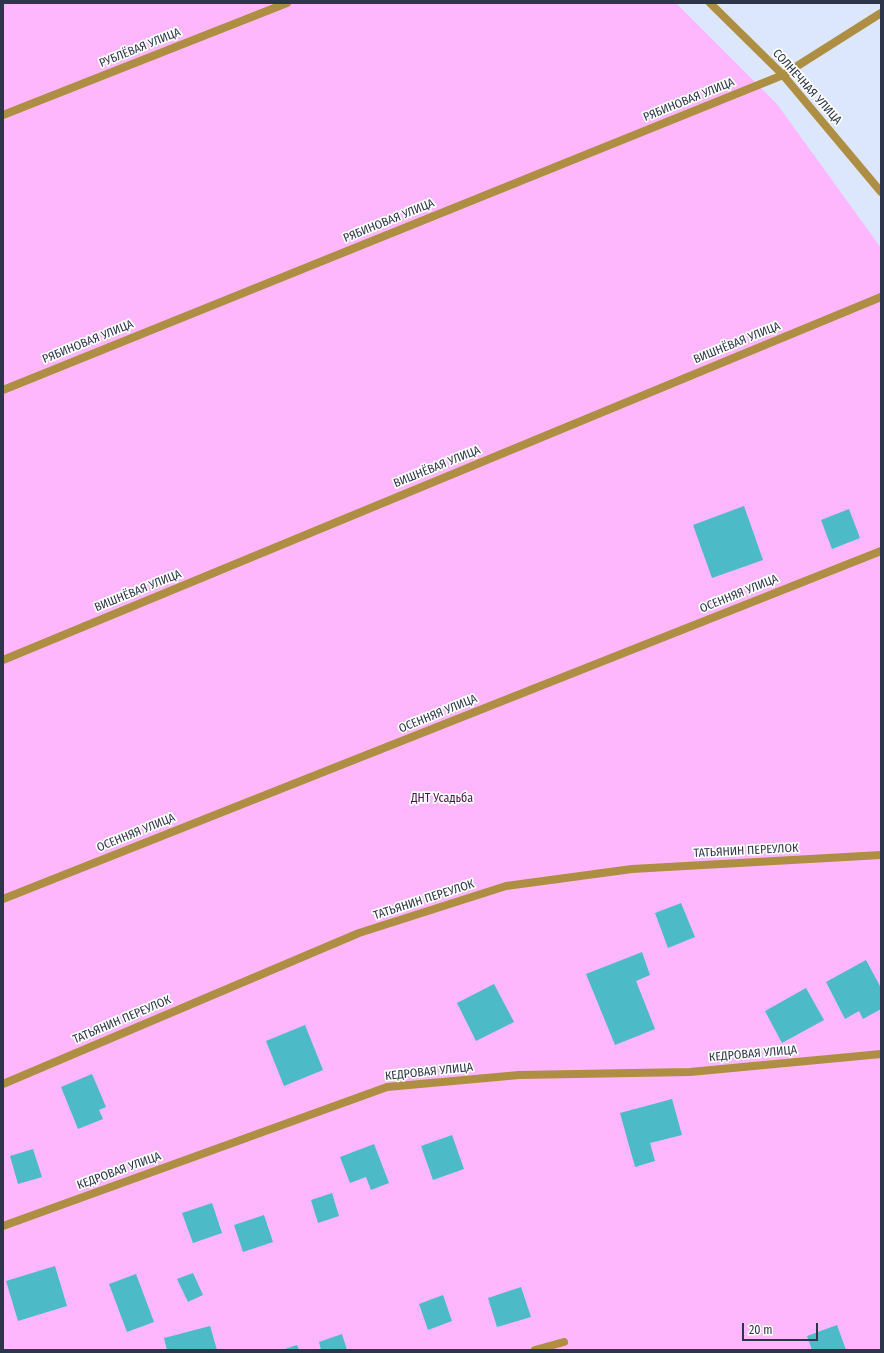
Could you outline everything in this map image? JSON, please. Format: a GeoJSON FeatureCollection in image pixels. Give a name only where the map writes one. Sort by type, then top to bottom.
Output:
{"type":"FeatureCollection","features":[{"type":"Feature","properties":{"kind":"street","name":"РУБЛЁВАЯ УЛИЦА"},"geometry":{"type":"LineString","coordinates":[[3,115],[287,3]]}},
{"type":"Feature","properties":{"kind":"street","name":"СОЛНЕЧНАЯ УЛИЦА"},"geometry":{"type":"LineString","coordinates":[[710,3],[783,75],[881,192]]}},
{"type":"Feature","properties":{"kind":"street","name":"РЯБИНОВАЯ УЛИЦА"},"geometry":{"type":"LineString","coordinates":[[3,390],[783,75],[881,13]]}},
{"type":"Feature","properties":{"kind":"street","name":"ВИШНЁВАЯ УЛИЦА"},"geometry":{"type":"LineString","coordinates":[[3,660],[881,297]]}},
{"type":"Feature","properties":{"kind":"street","name":"ОСЕННЯЯ УЛИЦА"},"geometry":{"type":"LineString","coordinates":[[3,899],[881,551]]}},
{"type":"Feature","properties":{"kind":"street","name":"ТАТЬЯНИН ПЕРЕУЛОК"},"geometry":{"type":"LineString","coordinates":[[3,1084],[359,933],[506,886],[632,869],[881,855]]}},
{"type":"Feature","properties":{"kind":"street","name":"КЕДРОВАЯ УЛИЦА"},"geometry":{"type":"LineString","coordinates":[[3,1226],[387,1087],[519,1075],[690,1072],[881,1054]]}},
{"type":"Feature","properties":{"kind":"street"},"geometry":{"type":"LineString","coordinates":[[535,1350],[564,1342]]}},
{"type":"Feature","properties":{"kind":"green space","name":"ДНТ Усадьба"},"geometry":{"type":"Polygon","coordinates":[[[3,3],[676,3],[777,104],[881,248],[881,1350],[3,1350],[3,3]]]}},
{"type":"Feature","properties":{"kind":"building"},"geometry":{"type":"Polygon","coordinates":[[[744,506],[763,560],[712,578],[693,525],[744,506]]]}},
{"type":"Feature","properties":{"kind":"building"},"geometry":{"type":"Polygon","coordinates":[[[849,509],[860,538],[832,549],[821,520],[849,509]]]}},
{"type":"Feature","properties":{"kind":"building"},"geometry":{"type":"Polygon","coordinates":[[[681,903],[695,937],[668,948],[655,913],[681,903]]]}},
{"type":"Feature","properties":{"kind":"building"},"geometry":{"type":"Polygon","coordinates":[[[642,952],[650,975],[636,981],[655,1029],[615,1045],[586,974],[642,952]]]}},
{"type":"Feature","properties":{"kind":"building"},"geometry":{"type":"Polygon","coordinates":[[[866,960],[881,988],[881,1009],[863,1019],[859,1011],[845,1019],[826,982],[866,960]]]}},
{"type":"Feature","properties":{"kind":"building"},"geometry":{"type":"Polygon","coordinates":[[[494,984],[514,1022],[476,1041],[457,1003],[494,984]]]}},
{"type":"Feature","properties":{"kind":"building"},"geometry":{"type":"Polygon","coordinates":[[[806,988],[824,1020],[782,1043],[765,1011],[806,988]]]}},
{"type":"Feature","properties":{"kind":"building"},"geometry":{"type":"Polygon","coordinates":[[[305,1025],[323,1070],[284,1086],[266,1041],[305,1025]]]}},
{"type":"Feature","properties":{"kind":"building"},"geometry":{"type":"Polygon","coordinates":[[[92,1074],[106,1107],[99,1110],[103,1119],[78,1129],[61,1087],[92,1074]]]}},
{"type":"Feature","properties":{"kind":"building"},"geometry":{"type":"Polygon","coordinates":[[[672,1099],[682,1135],[650,1143],[655,1161],[635,1167],[620,1113],[672,1099]]]}},
{"type":"Feature","properties":{"kind":"building"},"geometry":{"type":"Polygon","coordinates":[[[452,1135],[464,1169],[433,1180],[421,1146],[452,1135]]]}},
{"type":"Feature","properties":{"kind":"building"},"geometry":{"type":"Polygon","coordinates":[[[374,1144],[389,1183],[371,1190],[366,1177],[350,1183],[340,1157],[374,1144]]]}},
{"type":"Feature","properties":{"kind":"building"},"geometry":{"type":"Polygon","coordinates":[[[33,1149],[42,1177],[18,1184],[10,1156],[33,1149]]]}},
{"type":"Feature","properties":{"kind":"building"},"geometry":{"type":"Polygon","coordinates":[[[332,1193],[339,1216],[318,1223],[311,1200],[332,1193]]]}},
{"type":"Feature","properties":{"kind":"building"},"geometry":{"type":"Polygon","coordinates":[[[212,1203],[222,1233],[193,1243],[182,1213],[212,1203]]]}},
{"type":"Feature","properties":{"kind":"building"},"geometry":{"type":"Polygon","coordinates":[[[264,1215],[273,1242],[243,1252],[234,1225],[264,1215]]]}},
{"type":"Feature","properties":{"kind":"building"},"geometry":{"type":"Polygon","coordinates":[[[55,1266],[67,1306],[18,1321],[6,1281],[55,1266]]]}},
{"type":"Feature","properties":{"kind":"building"},"geometry":{"type":"Polygon","coordinates":[[[193,1273],[203,1295],[188,1302],[177,1279],[193,1273]]]}},
{"type":"Feature","properties":{"kind":"building"},"geometry":{"type":"Polygon","coordinates":[[[136,1274],[154,1322],[127,1332],[109,1284],[136,1274]]]}},
{"type":"Feature","properties":{"kind":"building"},"geometry":{"type":"Polygon","coordinates":[[[521,1287],[531,1317],[497,1327],[488,1298],[521,1287]]]}},
{"type":"Feature","properties":{"kind":"building"},"geometry":{"type":"Polygon","coordinates":[[[443,1295],[452,1321],[428,1330],[419,1304],[443,1295]]]}},
{"type":"Feature","properties":{"kind":"building"},"geometry":{"type":"Polygon","coordinates":[[[837,1325],[846,1350],[812,1350],[807,1336],[837,1325]]]}},
{"type":"Feature","properties":{"kind":"building"},"geometry":{"type":"Polygon","coordinates":[[[210,1326],[217,1350],[167,1350],[164,1338],[210,1326]]]}},
{"type":"Feature","properties":{"kind":"building"},"geometry":{"type":"Polygon","coordinates":[[[342,1334],[347,1350],[321,1350],[319,1342],[342,1334]]]}},
{"type":"Feature","properties":{"kind":"building"},"geometry":{"type":"Polygon","coordinates":[[[297,1345],[299,1350],[282,1350],[297,1345]]]}}]}
